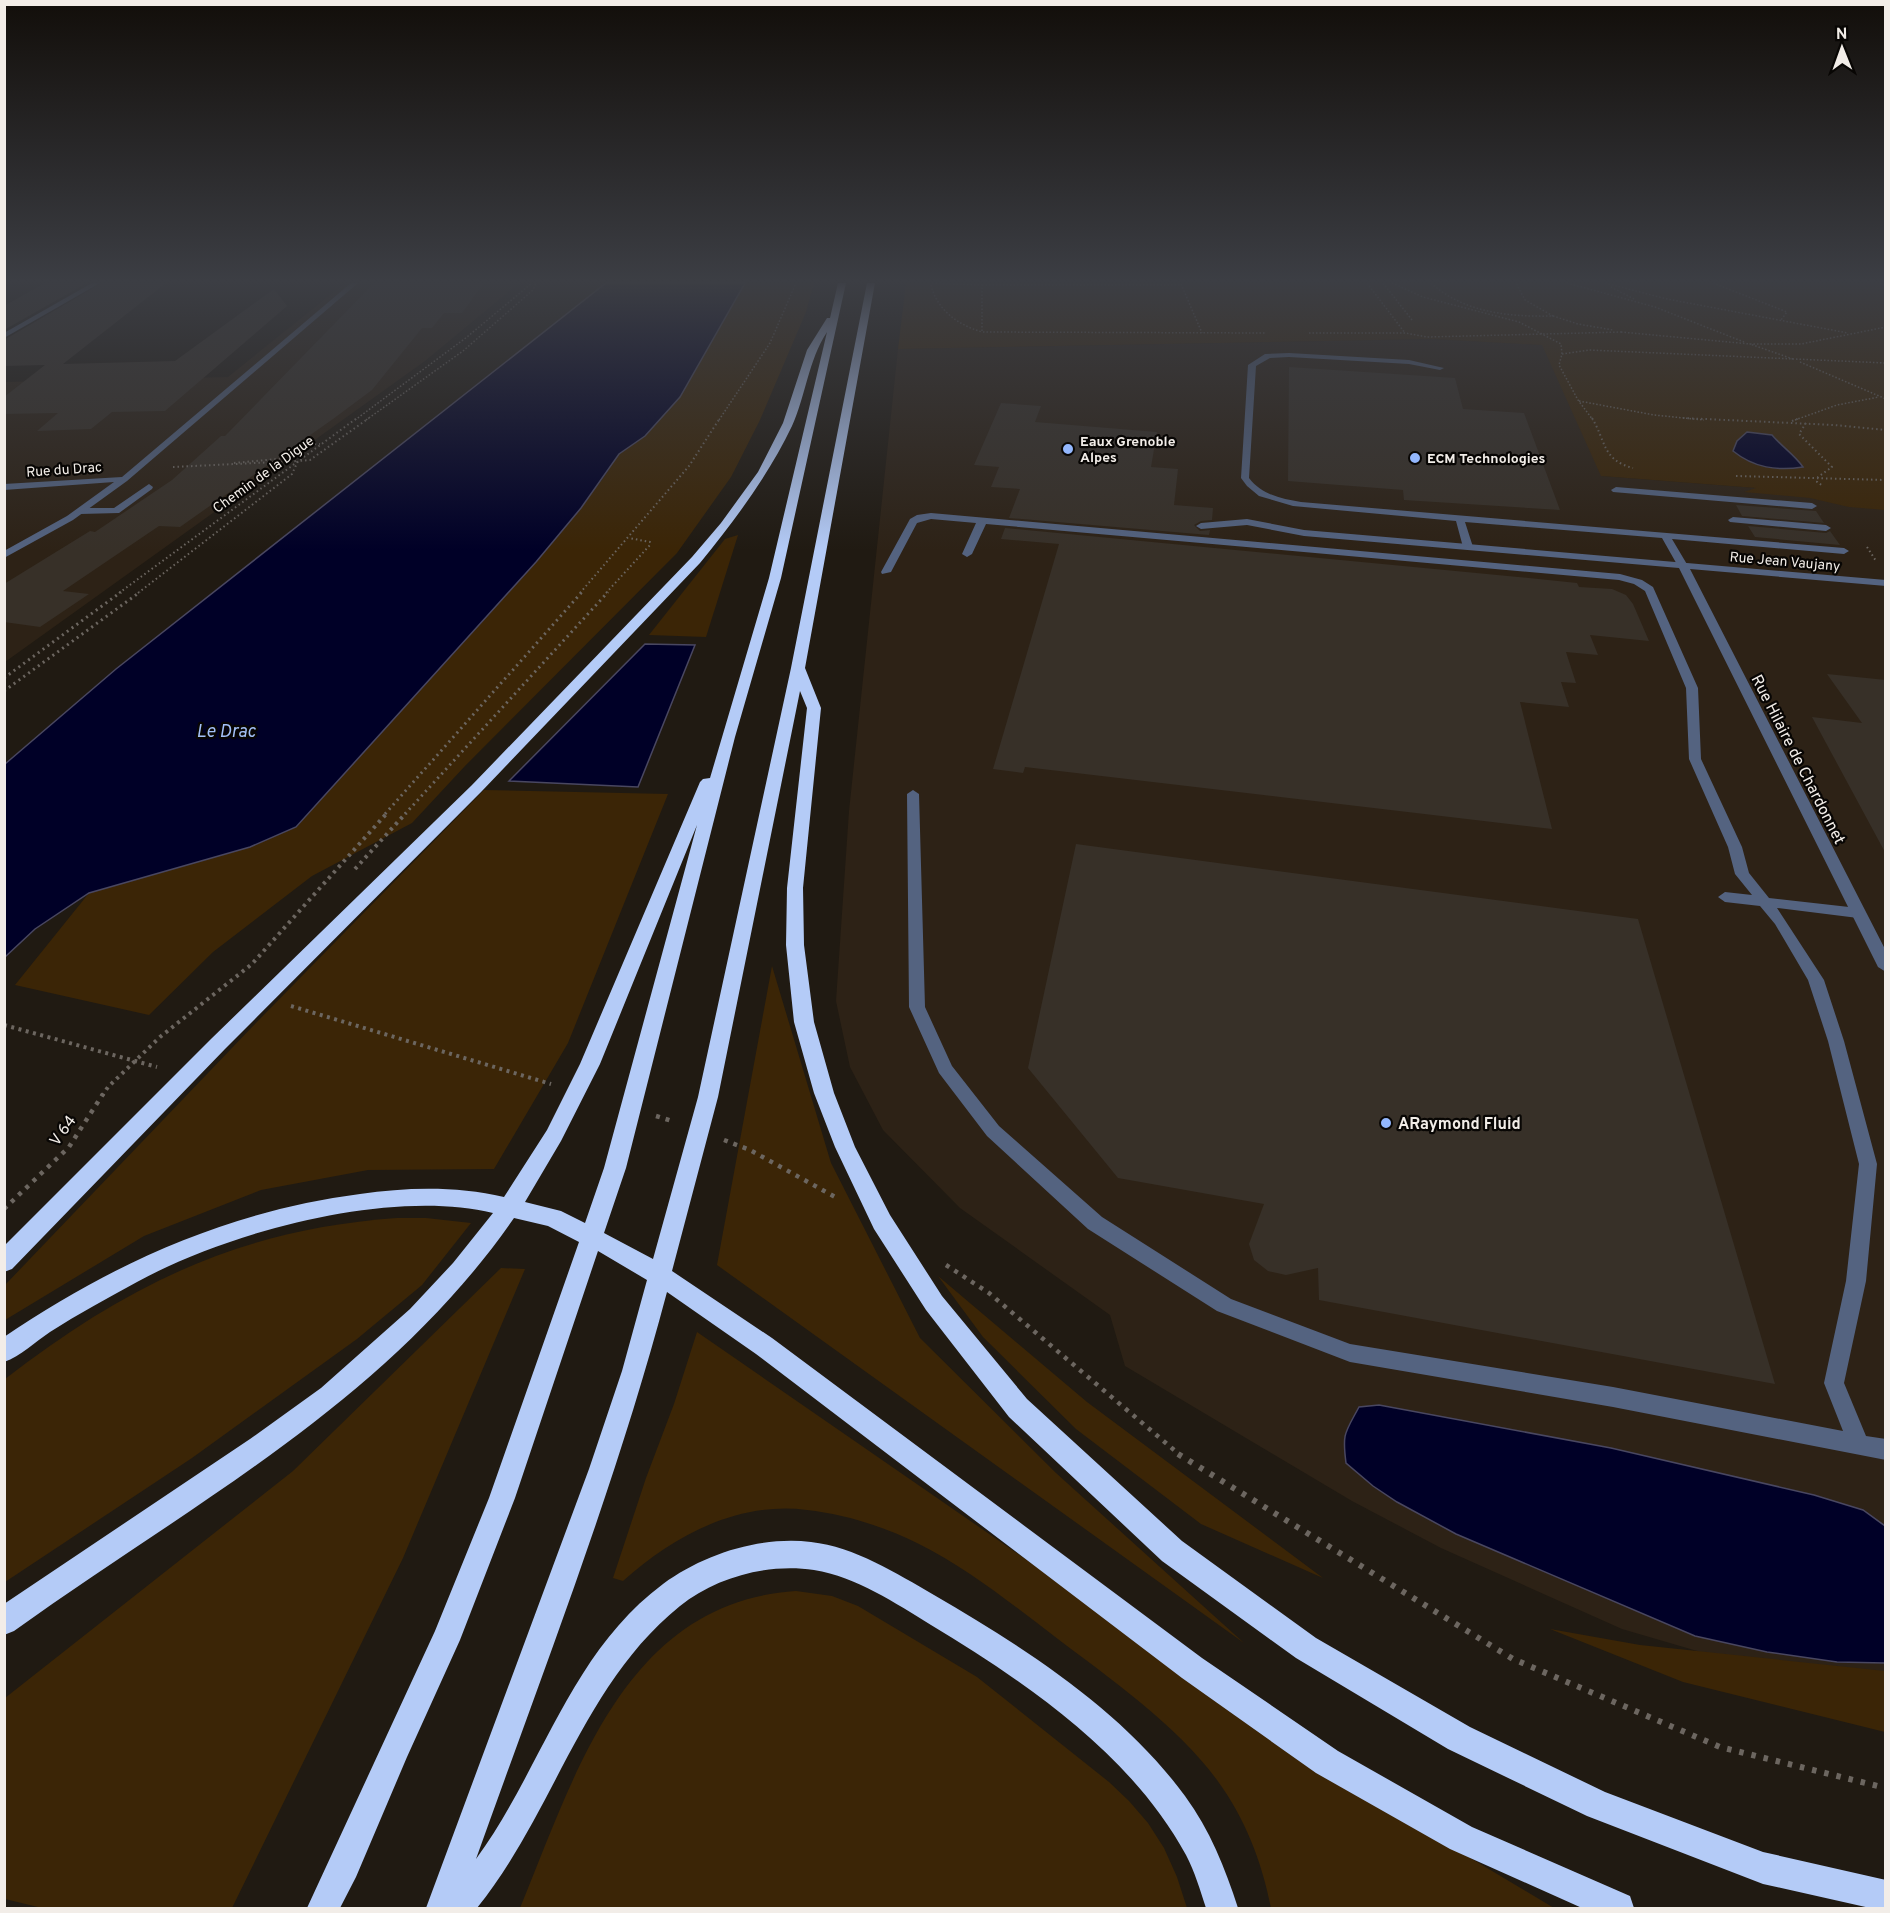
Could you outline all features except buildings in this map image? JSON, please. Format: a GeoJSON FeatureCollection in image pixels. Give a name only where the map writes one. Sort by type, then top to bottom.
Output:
{"type":"FeatureCollection","features":[{"type":"Feature","properties":{"kind":"highway"},"geometry":{"type":"LineString","coordinates":[[4,1262],[218,1044],[469,796],[696,560],[725,525],[763,472],[788,423],[804,372]]}},
{"type":"Feature","properties":{"kind":"highway"},"geometry":{"type":"LineString","coordinates":[[323,1908],[345,1866],[396,1746],[446,1640],[502,1498],[615,1168],[728,737],[775,578],[823,372]]}},
{"type":"Feature","properties":{"kind":"highway"},"geometry":{"type":"LineString","coordinates":[[442,1908],[602,1469],[634,1371],[708,1097],[798,668],[855,372]]}},
{"type":"Feature","properties":{"kind":"highway"},"geometry":{"type":"LineString","coordinates":[[798,668],[814,708],[795,888],[795,945],[804,1022],[824,1093],[845,1147],[882,1222],[934,1303],[1018,1408],[1172,1551],[1306,1648],[1459,1738],[1598,1805],[1763,1868],[1886,1896]]}},
{"type":"Feature","properties":{"kind":"highway"},"geometry":{"type":"LineString","coordinates":[[4,1621],[130,1534],[258,1450],[323,1402],[374,1360],[419,1315],[489,1236],[535,1169],[598,1046],[631,971],[666,878],[728,737]]}},
{"type":"Feature","properties":{"kind":"highway"},"geometry":{"type":"LineString","coordinates":[[4,1351],[89,1297],[189,1246],[256,1223],[329,1207],[404,1197],[478,1200],[553,1218],[621,1252],[685,1291],[764,1346],[1192,1668],[1327,1762],[1461,1838],[1618,1908]]}},
{"type":"Feature","properties":{"kind":"highway"},"geometry":{"type":"LineString","coordinates":[[457,1908],[496,1857],[557,1743],[609,1657],[649,1614],[697,1578],[737,1562],[779,1556],[812,1556],[844,1564],[889,1584],[974,1634],[1056,1691],[1130,1758],[1163,1794],[1195,1841],[1214,1882],[1222,1908]]}},
{"type":"Feature","properties":{"kind":"street"},"geometry":{"type":"LineString","coordinates":[[4,555],[80,511],[124,479],[250,372]]}},
{"type":"Feature","properties":{"kind":"street"},"geometry":{"type":"LineString","coordinates":[[1252,372],[1245,478],[1251,488],[1265,496],[1301,505],[1844,551]]}},
{"type":"Feature","properties":{"kind":"street","name":"Rue du Drac"},"geometry":{"type":"LineString","coordinates":[[4,487],[124,479]]}},
{"type":"Feature","properties":{"kind":"street"},"geometry":{"type":"LineString","coordinates":[[80,511],[116,511],[149,487]]}},
{"type":"Feature","properties":{"kind":"street"},"geometry":{"type":"LineString","coordinates":[[1616,490],[1812,506]]}},
{"type":"Feature","properties":{"kind":"street"},"geometry":{"type":"LineString","coordinates":[[1720,499],[1746,543]]}},
{"type":"Feature","properties":{"kind":"street"},"geometry":{"type":"LineString","coordinates":[[886,572],[913,521],[920,517],[1620,577],[1638,582],[1649,589],[1692,688],[1695,759],[1735,848],[1742,874],[1780,921],[1816,980],[1836,1041],[1868,1164],[1856,1281],[1834,1383],[1860,1446]]}},
{"type":"Feature","properties":{"kind":"street"},"geometry":{"type":"LineString","coordinates":[[1460,519],[1468,547]]}},
{"type":"Feature","properties":{"kind":"street"},"geometry":{"type":"LineString","coordinates":[[1733,520],[1826,528]]}},
{"type":"Feature","properties":{"kind":"street"},"geometry":{"type":"LineString","coordinates":[[967,554],[982,521]]}},
{"type":"Feature","properties":{"kind":"street","name":"Rue Jean Vaujany"},"geometry":{"type":"LineString","coordinates":[[1201,525],[1247,522],[1304,533],[1886,583]]}},
{"type":"Feature","properties":{"kind":"street","name":"Rue Hilaire de Chardonnet"},"geometry":{"type":"LineString","coordinates":[[1665,536],[1683,566],[1886,967]]}},
{"type":"Feature","properties":{"kind":"street"},"geometry":{"type":"LineString","coordinates":[[913,794],[917,1007],[945,1069],[993,1131],[1095,1223],[1224,1305],[1350,1353],[1613,1397],[1886,1450]]}},
{"type":"Feature","properties":{"kind":"street"},"geometry":{"type":"LineString","coordinates":[[1725,897],[1858,913]]}},
{"type":"Feature","properties":{"kind":"path","name":"Chemin de la Digue"},"geometry":{"type":"LineString","coordinates":[[4,678],[419,372]]}},
{"type":"Feature","properties":{"kind":"path"},"geometry":{"type":"LineString","coordinates":[[137,468],[310,460],[433,372]]}},
{"type":"Feature","properties":{"kind":"path","name":"V 64"},"geometry":{"type":"LineString","coordinates":[[4,1209],[69,1147],[108,1087],[160,1037],[252,964],[628,538],[696,456],[751,372]]}},
{"type":"Feature","properties":{"kind":"path"},"geometry":{"type":"LineString","coordinates":[[1563,372],[1578,400],[1594,421],[1608,455],[1625,466],[1636,468]]}},
{"type":"Feature","properties":{"kind":"path"},"geometry":{"type":"LineString","coordinates":[[1822,372],[1886,399]]}},
{"type":"Feature","properties":{"kind":"path"},"geometry":{"type":"LineString","coordinates":[[1788,422],[1837,405],[1880,397]]}},
{"type":"Feature","properties":{"kind":"path"},"geometry":{"type":"LineString","coordinates":[[1578,400],[1677,418],[1806,423],[1886,430]]}},
{"type":"Feature","properties":{"kind":"path"},"geometry":{"type":"LineString","coordinates":[[1806,423],[1799,434],[1832,466],[1818,477]]}},
{"type":"Feature","properties":{"kind":"path"},"geometry":{"type":"LineString","coordinates":[[233,464],[237,461],[288,458],[307,444],[321,444]]}},
{"type":"Feature","properties":{"kind":"path"},"geometry":{"type":"LineString","coordinates":[[4,691],[191,554],[292,474],[298,461]]}},
{"type":"Feature","properties":{"kind":"path"},"geometry":{"type":"LineString","coordinates":[[1729,476],[1886,480]]}},
{"type":"Feature","properties":{"kind":"path"},"geometry":{"type":"LineString","coordinates":[[353,872],[650,545],[650,542],[628,538]]}},
{"type":"Feature","properties":{"kind":"path"},"geometry":{"type":"LineString","coordinates":[[303,1010],[553,1084]]}},
{"type":"Feature","properties":{"kind":"path"},"geometry":{"type":"LineString","coordinates":[[4,1025],[135,1063],[164,1068]]}},
{"type":"Feature","properties":{"kind":"path"},"geometry":{"type":"LineString","coordinates":[[653,1115],[675,1123]]}},
{"type":"Feature","properties":{"kind":"path"},"geometry":{"type":"LineString","coordinates":[[718,1138],[750,1150],[848,1203]]}},
{"type":"Feature","properties":{"kind":"path"},"geometry":{"type":"LineString","coordinates":[[942,1262],[989,1293],[1185,1461],[1513,1659],[1720,1747],[1886,1788]]}},
{"type":"Feature","properties":{"kind":"shaded area"},"geometry":{"type":"Polygon","coordinates":[[[234,372],[409,372],[5,662],[4,382],[228,377],[234,372]]]}},
{"type":"Feature","properties":{"kind":"shaded area"},"geometry":{"type":"Polygon","coordinates":[[[694,372],[780,372],[760,420],[731,477],[677,553],[465,766],[412,823],[312,876],[213,952],[149,1015],[15,985],[89,893],[250,847],[602,480],[619,454],[645,436],[680,397],[694,372]]]}},
{"type":"Feature","properties":{"kind":"shaded area"},"geometry":{"type":"Polygon","coordinates":[[[896,372],[1555,372],[1602,476],[1885,498],[1885,1684],[1745,1665],[1622,1629],[1441,1548],[1352,1501],[1125,1366],[1110,1315],[960,1208],[883,1130],[850,1067],[836,1001],[849,811],[896,372]]]}},
{"type":"Feature","properties":{"kind":"shaded area"},"geometry":{"type":"Polygon","coordinates":[[[1554,372],[1885,372],[1885,510],[1849,507],[1810,498],[1744,492],[1756,488],[1601,476],[1554,372]]]}},
{"type":"Feature","properties":{"kind":"shaded area"},"geometry":{"type":"Polygon","coordinates":[[[738,535],[706,637],[649,635],[725,539],[738,535]]]}},
{"type":"Feature","properties":{"kind":"shaded area"},"geometry":{"type":"Polygon","coordinates":[[[484,790],[668,794],[568,1043],[494,1169],[368,1170],[261,1190],[144,1236],[5,1320],[5,1285],[253,1026],[484,790]]]}},
{"type":"Feature","properties":{"kind":"shaded area"},"geometry":{"type":"Polygon","coordinates":[[[772,966],[831,1163],[920,1338],[1056,1473],[1244,1643],[717,1265],[772,966]]]}},
{"type":"Feature","properties":{"kind":"shaded area"},"geometry":{"type":"Polygon","coordinates":[[[397,1218],[426,1218],[471,1223],[422,1285],[357,1339],[192,1458],[5,1582],[5,1379],[96,1315],[142,1289],[189,1267],[287,1234],[340,1224],[397,1218]]]}},
{"type":"Feature","properties":{"kind":"shaded area"},"geometry":{"type":"Polygon","coordinates":[[[501,1268],[525,1269],[403,1558],[232,1908],[42,1908],[5,1899],[5,1698],[293,1471],[501,1268]]]}},
{"type":"Feature","properties":{"kind":"shaded area"},"geometry":{"type":"Polygon","coordinates":[[[938,1276],[1087,1402],[1323,1578],[1201,1524],[1076,1429],[983,1337],[938,1276]]]}},
{"type":"Feature","properties":{"kind":"shaded area"},"geometry":{"type":"Polygon","coordinates":[[[697,1332],[1089,1603],[1256,1730],[1554,1908],[1271,1908],[1263,1874],[1244,1825],[1217,1780],[1182,1740],[1119,1685],[989,1587],[937,1554],[879,1527],[850,1518],[807,1510],[756,1511],[708,1525],[663,1550],[623,1581],[613,1578],[697,1332]]]}},
{"type":"Feature","properties":{"kind":"shaded area"},"geometry":{"type":"Polygon","coordinates":[[[796,1591],[832,1596],[858,1606],[977,1677],[1109,1782],[1148,1823],[1164,1848],[1187,1908],[520,1908],[562,1804],[586,1752],[614,1704],[648,1661],[688,1626],[737,1602],[796,1591]]]}},
{"type":"Feature","properties":{"kind":"shaded area"},"geometry":{"type":"Polygon","coordinates":[[[1550,1629],[1640,1645],[1885,1671],[1885,1732],[1683,1682],[1550,1629]]]}},
{"type":"Feature","properties":{"kind":"water","name":"Le Drac"},"geometry":{"type":"Polygon","coordinates":[[[493,372],[694,372],[680,397],[645,436],[619,454],[581,508],[536,562],[296,827],[250,847],[89,893],[35,929],[5,957],[5,764],[116,669],[493,372]]]}},
{"type":"Feature","properties":{"kind":"water"},"geometry":{"type":"Polygon","coordinates":[[[1747,432],[1772,435],[1803,467],[1784,469],[1766,467],[1741,457],[1733,451],[1737,441],[1747,432]]]}},
{"type":"Feature","properties":{"kind":"water"},"geometry":{"type":"Polygon","coordinates":[[[645,644],[695,645],[638,787],[509,781],[645,644]]]}},
{"type":"Feature","properties":{"kind":"water"},"geometry":{"type":"Polygon","coordinates":[[[1379,1405],[1611,1448],[1814,1495],[1863,1510],[1885,1526],[1885,1663],[1837,1662],[1767,1652],[1695,1636],[1456,1534],[1397,1502],[1373,1486],[1346,1463],[1344,1445],[1350,1422],[1359,1407],[1379,1405]]]}},
{"type":"Feature","properties":{"kind":"place","name":"Eaux Grenoble Alpes"},"geometry":{"type":"Point","coordinates":[1068,449]}},
{"type":"Feature","properties":{"kind":"place","name":"ECM Technologies"},"geometry":{"type":"Point","coordinates":[1415,458]}},
{"type":"Feature","properties":{"kind":"place","name":"ARaymond Fluid"},"geometry":{"type":"Point","coordinates":[1386,1123]}}]}
